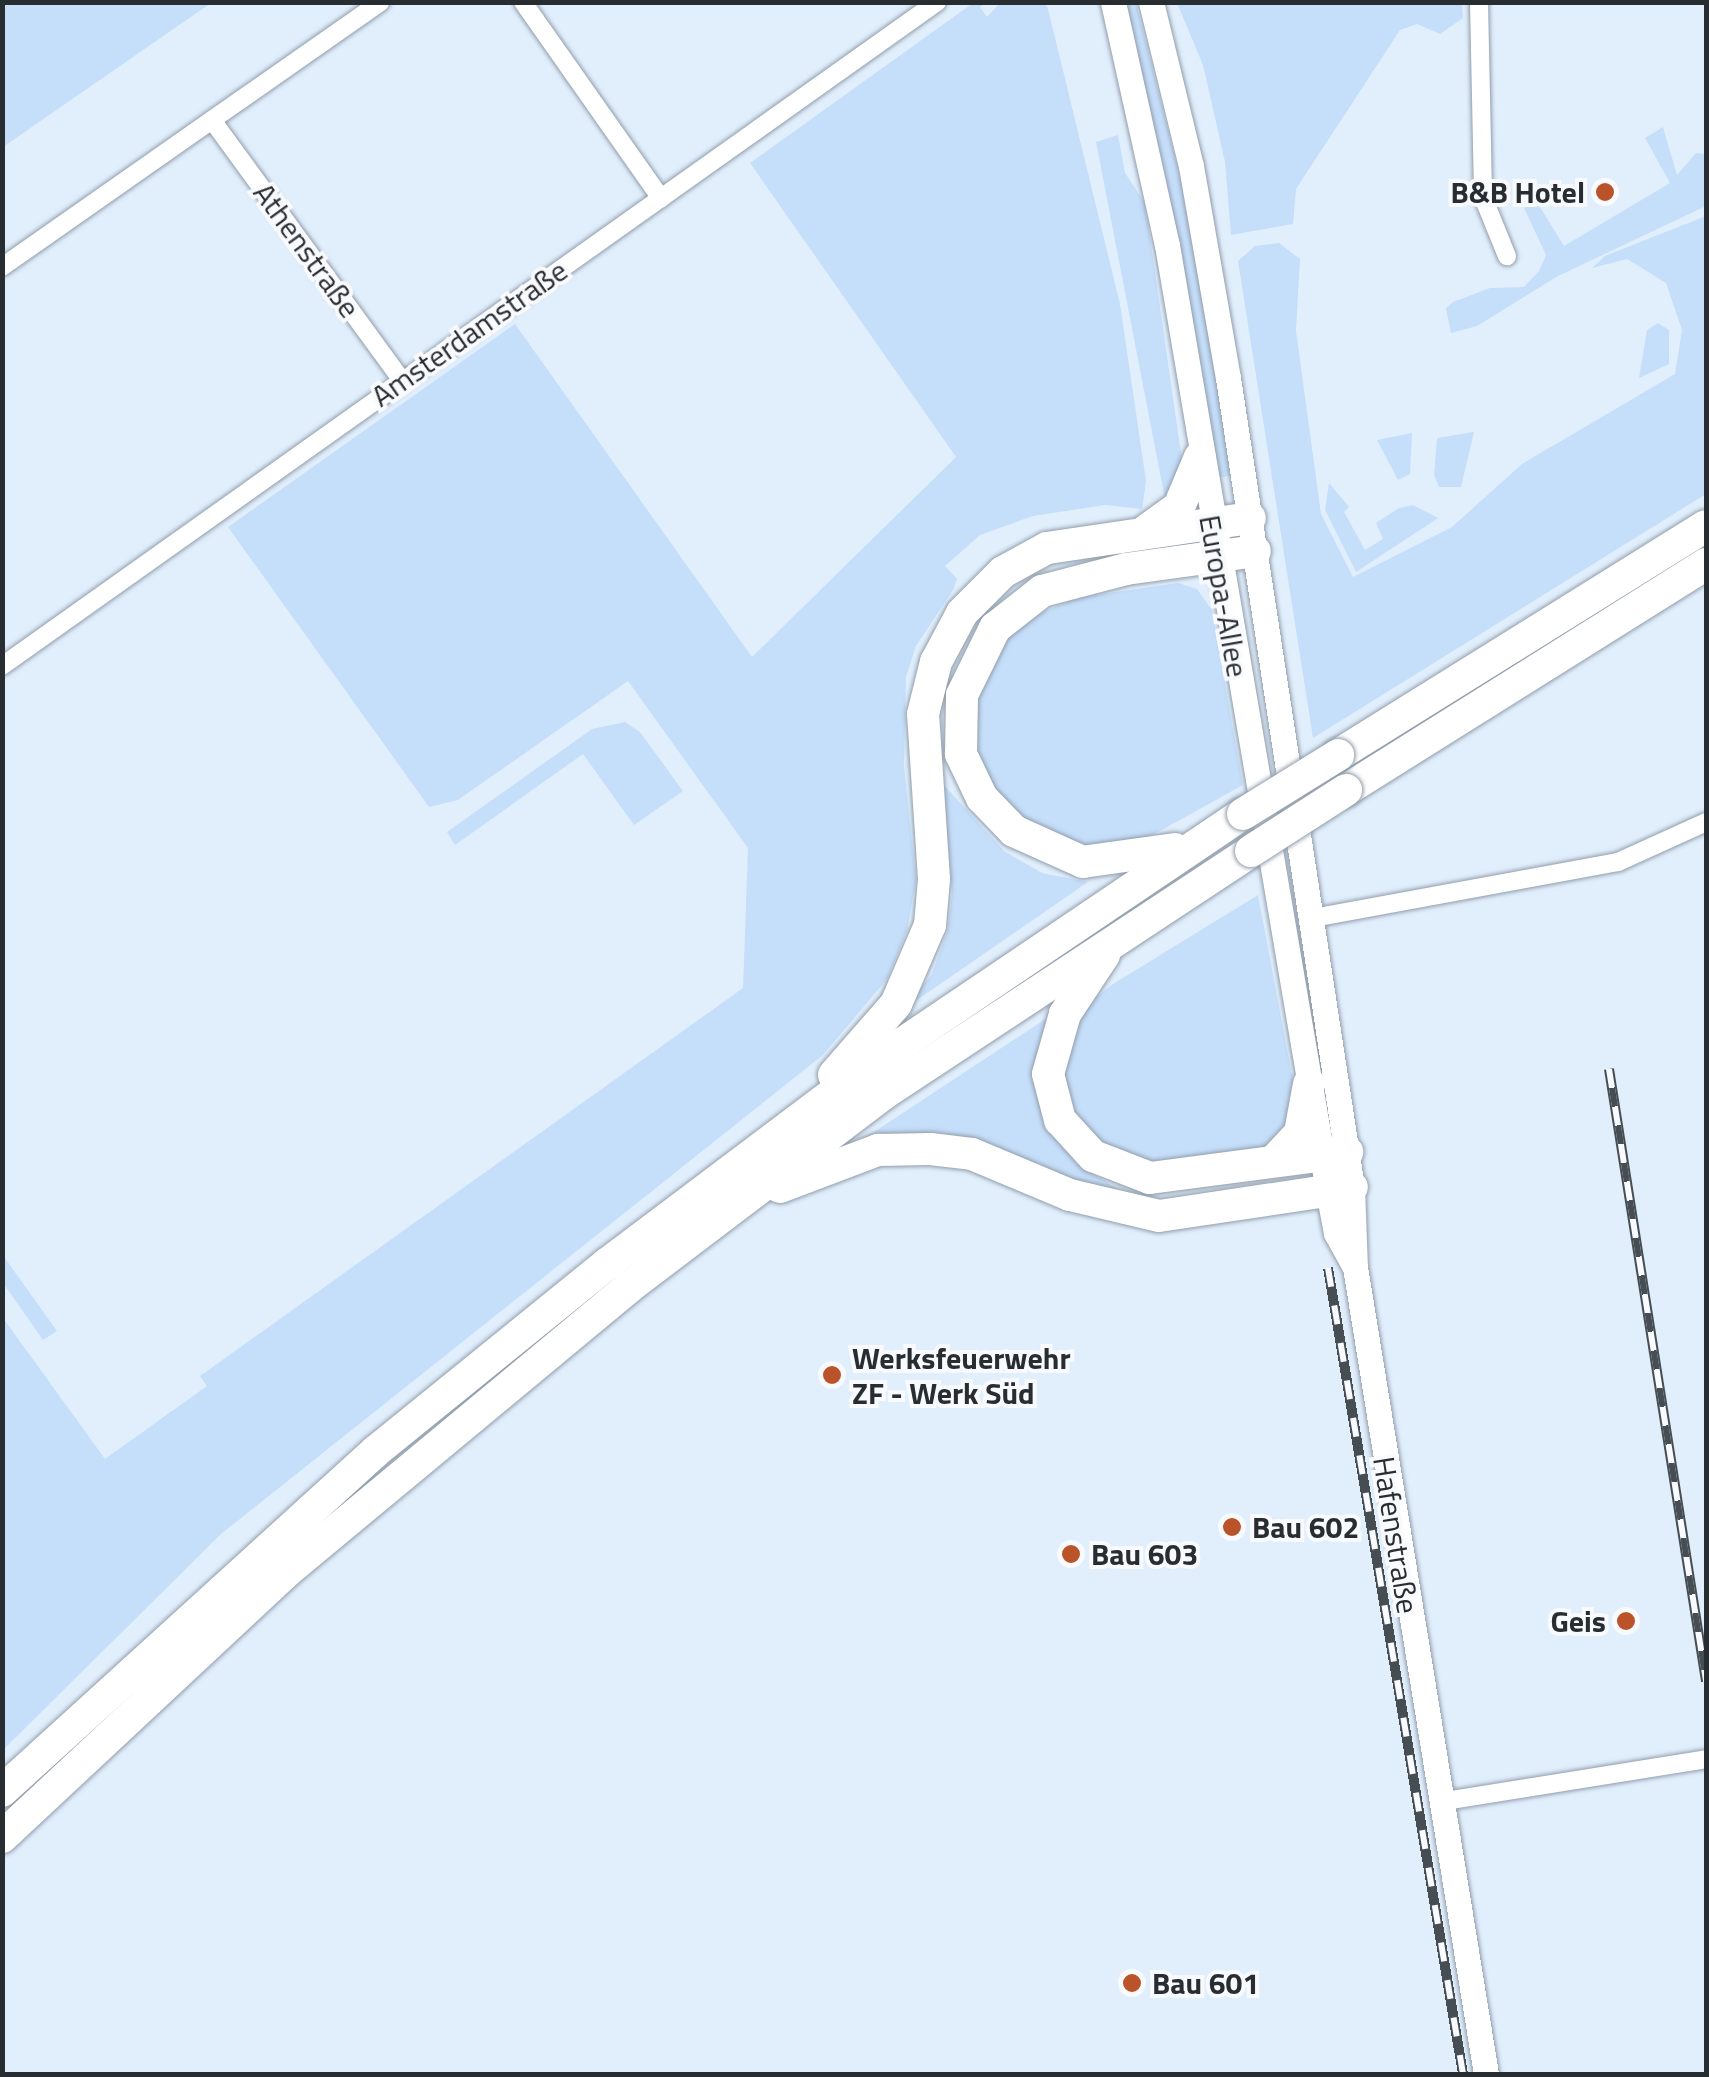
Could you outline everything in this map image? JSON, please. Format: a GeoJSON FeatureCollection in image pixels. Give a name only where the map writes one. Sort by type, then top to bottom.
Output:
{"type":"FeatureCollection","features":[{"type":"Feature","properties":{"kind":"highway"},"geometry":{"type":"LineString","coordinates":[[1147,530],[1179,507],[1200,457]]}},
{"type":"Feature","properties":{"kind":"highway"},"geometry":{"type":"LineString","coordinates":[[1199,843],[1140,858],[1083,862],[1035,845],[982,798],[961,754],[958,727],[962,694],[982,648],[1025,600],[1076,580],[1213,540],[1250,518]]}},
{"type":"Feature","properties":{"kind":"highway"},"geometry":{"type":"LineString","coordinates":[[2,1791],[376,1451],[790,1125],[1243,814],[1706,526]]}},
{"type":"Feature","properties":{"kind":"highway"},"geometry":{"type":"LineString","coordinates":[[790,1125],[896,1004],[918,962],[934,901],[923,714],[950,634],[980,592],[1026,558],[1074,540],[1147,530],[1254,551]]}},
{"type":"Feature","properties":{"kind":"highway"},"geometry":{"type":"LineString","coordinates":[[2,1837],[153,1692],[399,1473],[734,1206],[882,1094],[1251,851],[1706,564]]}},
{"type":"Feature","properties":{"kind":"highway"},"geometry":{"type":"LineString","coordinates":[[1120,936],[1085,979],[1052,1043],[1048,1074],[1060,1120],[1102,1162],[1150,1178],[1334,1154]]}},
{"type":"Feature","properties":{"kind":"highway"},"geometry":{"type":"LineString","coordinates":[[1274,1161],[1300,1133],[1309,1084]]}},
{"type":"Feature","properties":{"kind":"highway"},"geometry":{"type":"LineString","coordinates":[[734,1206],[878,1150],[930,1149],[972,1154],[1070,1195],[1159,1216],[1340,1189]]}},
{"type":"Feature","properties":{"kind":"street"},"geometry":{"type":"LineString","coordinates":[[2,267],[380,2]]}},
{"type":"Feature","properties":{"kind":"street"},"geometry":{"type":"LineString","coordinates":[[524,2],[661,198]]}},
{"type":"Feature","properties":{"kind":"street","name":"Amsterdamstraße"},"geometry":{"type":"LineString","coordinates":[[2,666],[937,2]]}},
{"type":"Feature","properties":{"kind":"street","name":"Europa-Allee"},"geometry":{"type":"LineString","coordinates":[[1112,2],[1146,136],[1309,1084],[1334,1154]]}},
{"type":"Feature","properties":{"kind":"street","name":"Europa-Allee"},"geometry":{"type":"LineString","coordinates":[[1151,2],[1191,166],[1250,518],[1313,918],[1340,1189]]}},
{"type":"Feature","properties":{"kind":"street"},"geometry":{"type":"LineString","coordinates":[[1479,2],[1483,196],[1507,256]]}},
{"type":"Feature","properties":{"kind":"street","name":"Athenstraße"},"geometry":{"type":"LineString","coordinates":[[212,120],[402,381]]}},
{"type":"Feature","properties":{"kind":"street"},"geometry":{"type":"LineString","coordinates":[[1313,918],[1618,862],[1706,822]]}},
{"type":"Feature","properties":{"kind":"street","name":"Hafenstraße"},"geometry":{"type":"LineString","coordinates":[[1340,1189],[1336,1233],[1354,1267],[1486,2074]]}},
{"type":"Feature","properties":{"kind":"street"},"geometry":{"type":"LineString","coordinates":[[1439,1802],[1706,1759]]}},
{"type":"Feature","properties":{"kind":"shaded area"},"geometry":{"type":"Polygon","coordinates":[[[3,2],[211,2],[211,3],[3,147],[3,2]]]}},
{"type":"Feature","properties":{"kind":"shaded area"},"geometry":{"type":"Polygon","coordinates":[[[973,3],[985,3],[980,7],[987,17],[1000,3],[1045,3],[1048,9],[1120,304],[1146,481],[1142,509],[1105,505],[1033,516],[980,535],[945,566],[957,579],[916,646],[906,677],[904,765],[916,880],[907,931],[887,979],[823,1055],[221,1534],[3,1750],[3,1318],[105,1459],[207,1386],[200,1376],[743,988],[748,848],[628,681],[458,800],[429,807],[228,527],[515,324],[752,657],[956,457],[750,163],[973,3]]]}},
{"type":"Feature","properties":{"kind":"shaded area"},"geometry":{"type":"Polygon","coordinates":[[[1121,3],[1136,3],[1181,182],[1233,475],[1218,478],[1163,165],[1121,3]]]}},
{"type":"Feature","properties":{"kind":"shaded area"},"geometry":{"type":"Polygon","coordinates":[[[1177,3],[1462,3],[1463,18],[1440,34],[1417,24],[1400,30],[1296,189],[1293,224],[1231,235],[1225,162],[1203,65],[1177,3]]]}},
{"type":"Feature","properties":{"kind":"shaded area"},"geometry":{"type":"Polygon","coordinates":[[[1663,127],[1677,175],[1696,153],[1706,154],[1706,206],[1558,276],[1477,326],[1451,333],[1446,308],[1453,302],[1490,288],[1524,287],[1539,271],[1546,255],[1524,208],[1532,194],[1564,246],[1670,183],[1645,138],[1663,127]]]}},
{"type":"Feature","properties":{"kind":"shaded area"},"geometry":{"type":"Polygon","coordinates":[[[1118,135],[1125,173],[1145,203],[1183,467],[1165,499],[1096,142],[1118,135]]]}},
{"type":"Feature","properties":{"kind":"shaded area"},"geometry":{"type":"Polygon","coordinates":[[[1706,216],[1706,494],[1313,738],[1238,261],[1255,246],[1279,243],[1300,259],[1296,331],[1321,514],[1353,577],[1452,527],[1522,464],[1675,374],[1682,330],[1666,283],[1627,259],[1592,268],[1605,256],[1706,216]]]}},
{"type":"Feature","properties":{"kind":"shaded area"},"geometry":{"type":"Polygon","coordinates":[[[1658,323],[1669,330],[1669,364],[1639,378],[1647,330],[1658,323]]]}},
{"type":"Feature","properties":{"kind":"shaded area"},"geometry":{"type":"Polygon","coordinates":[[[1474,432],[1461,487],[1439,487],[1434,475],[1437,438],[1474,432]]]}},
{"type":"Feature","properties":{"kind":"shaded area"},"geometry":{"type":"Polygon","coordinates":[[[1412,433],[1410,474],[1398,480],[1377,440],[1412,433]]]}},
{"type":"Feature","properties":{"kind":"shaded area"},"geometry":{"type":"Polygon","coordinates":[[[1329,483],[1349,507],[1344,512],[1365,550],[1383,539],[1376,523],[1399,508],[1413,505],[1438,518],[1356,572],[1325,510],[1329,483]]]}},
{"type":"Feature","properties":{"kind":"shaded area"},"geometry":{"type":"Polygon","coordinates":[[[1178,583],[1197,589],[1212,610],[1243,785],[1140,842],[1080,847],[1018,820],[975,760],[979,684],[1002,643],[1032,616],[1081,597],[1178,583]]]}},
{"type":"Feature","properties":{"kind":"shaded area"},"geometry":{"type":"Polygon","coordinates":[[[625,722],[640,732],[683,791],[634,825],[583,754],[455,845],[447,832],[592,729],[625,722]]]}},
{"type":"Feature","properties":{"kind":"shaded area"},"geometry":{"type":"Polygon","coordinates":[[[943,784],[1004,851],[1042,873],[1088,882],[904,1009],[932,974],[948,929],[952,894],[943,784]]]}},
{"type":"Feature","properties":{"kind":"shaded area"},"geometry":{"type":"Polygon","coordinates":[[[1258,895],[1297,1102],[1295,1122],[1261,1157],[1121,1163],[1071,1113],[1060,1076],[1068,1038],[1089,1003],[1113,984],[1258,895]]]}},
{"type":"Feature","properties":{"kind":"shaded area"},"geometry":{"type":"Polygon","coordinates":[[[1053,1014],[1057,1138],[1076,1163],[1132,1198],[1083,1186],[980,1141],[942,1133],[865,1138],[1053,1014]]]}},
{"type":"Feature","properties":{"kind":"shaded area"},"geometry":{"type":"Polygon","coordinates":[[[2,1254],[57,1331],[43,1340],[3,1283],[2,1254]]]}},
{"type":"Feature","properties":{"kind":"railway"},"geometry":{"type":"LineString","coordinates":[[1609,1069],[1706,1681]]}},
{"type":"Feature","properties":{"kind":"railway"},"geometry":{"type":"LineString","coordinates":[[1328,1268],[1463,2074]]}},
{"type":"Feature","properties":{"kind":"place","name":"B&B Hotel"},"geometry":{"type":"Point","coordinates":[1605,192]}},
{"type":"Feature","properties":{"kind":"place","name":"Werksfeuerwehr ZF - Werk Süd"},"geometry":{"type":"Point","coordinates":[832,1375]}},
{"type":"Feature","properties":{"kind":"place","name":"Bau 602"},"geometry":{"type":"Point","coordinates":[1232,1527]}},
{"type":"Feature","properties":{"kind":"place","name":"Bau 603"},"geometry":{"type":"Point","coordinates":[1071,1554]}},
{"type":"Feature","properties":{"kind":"place","name":"Geis"},"geometry":{"type":"Point","coordinates":[1626,1621]}},
{"type":"Feature","properties":{"kind":"place","name":"Bau 601"},"geometry":{"type":"Point","coordinates":[1132,1983]}}]}
